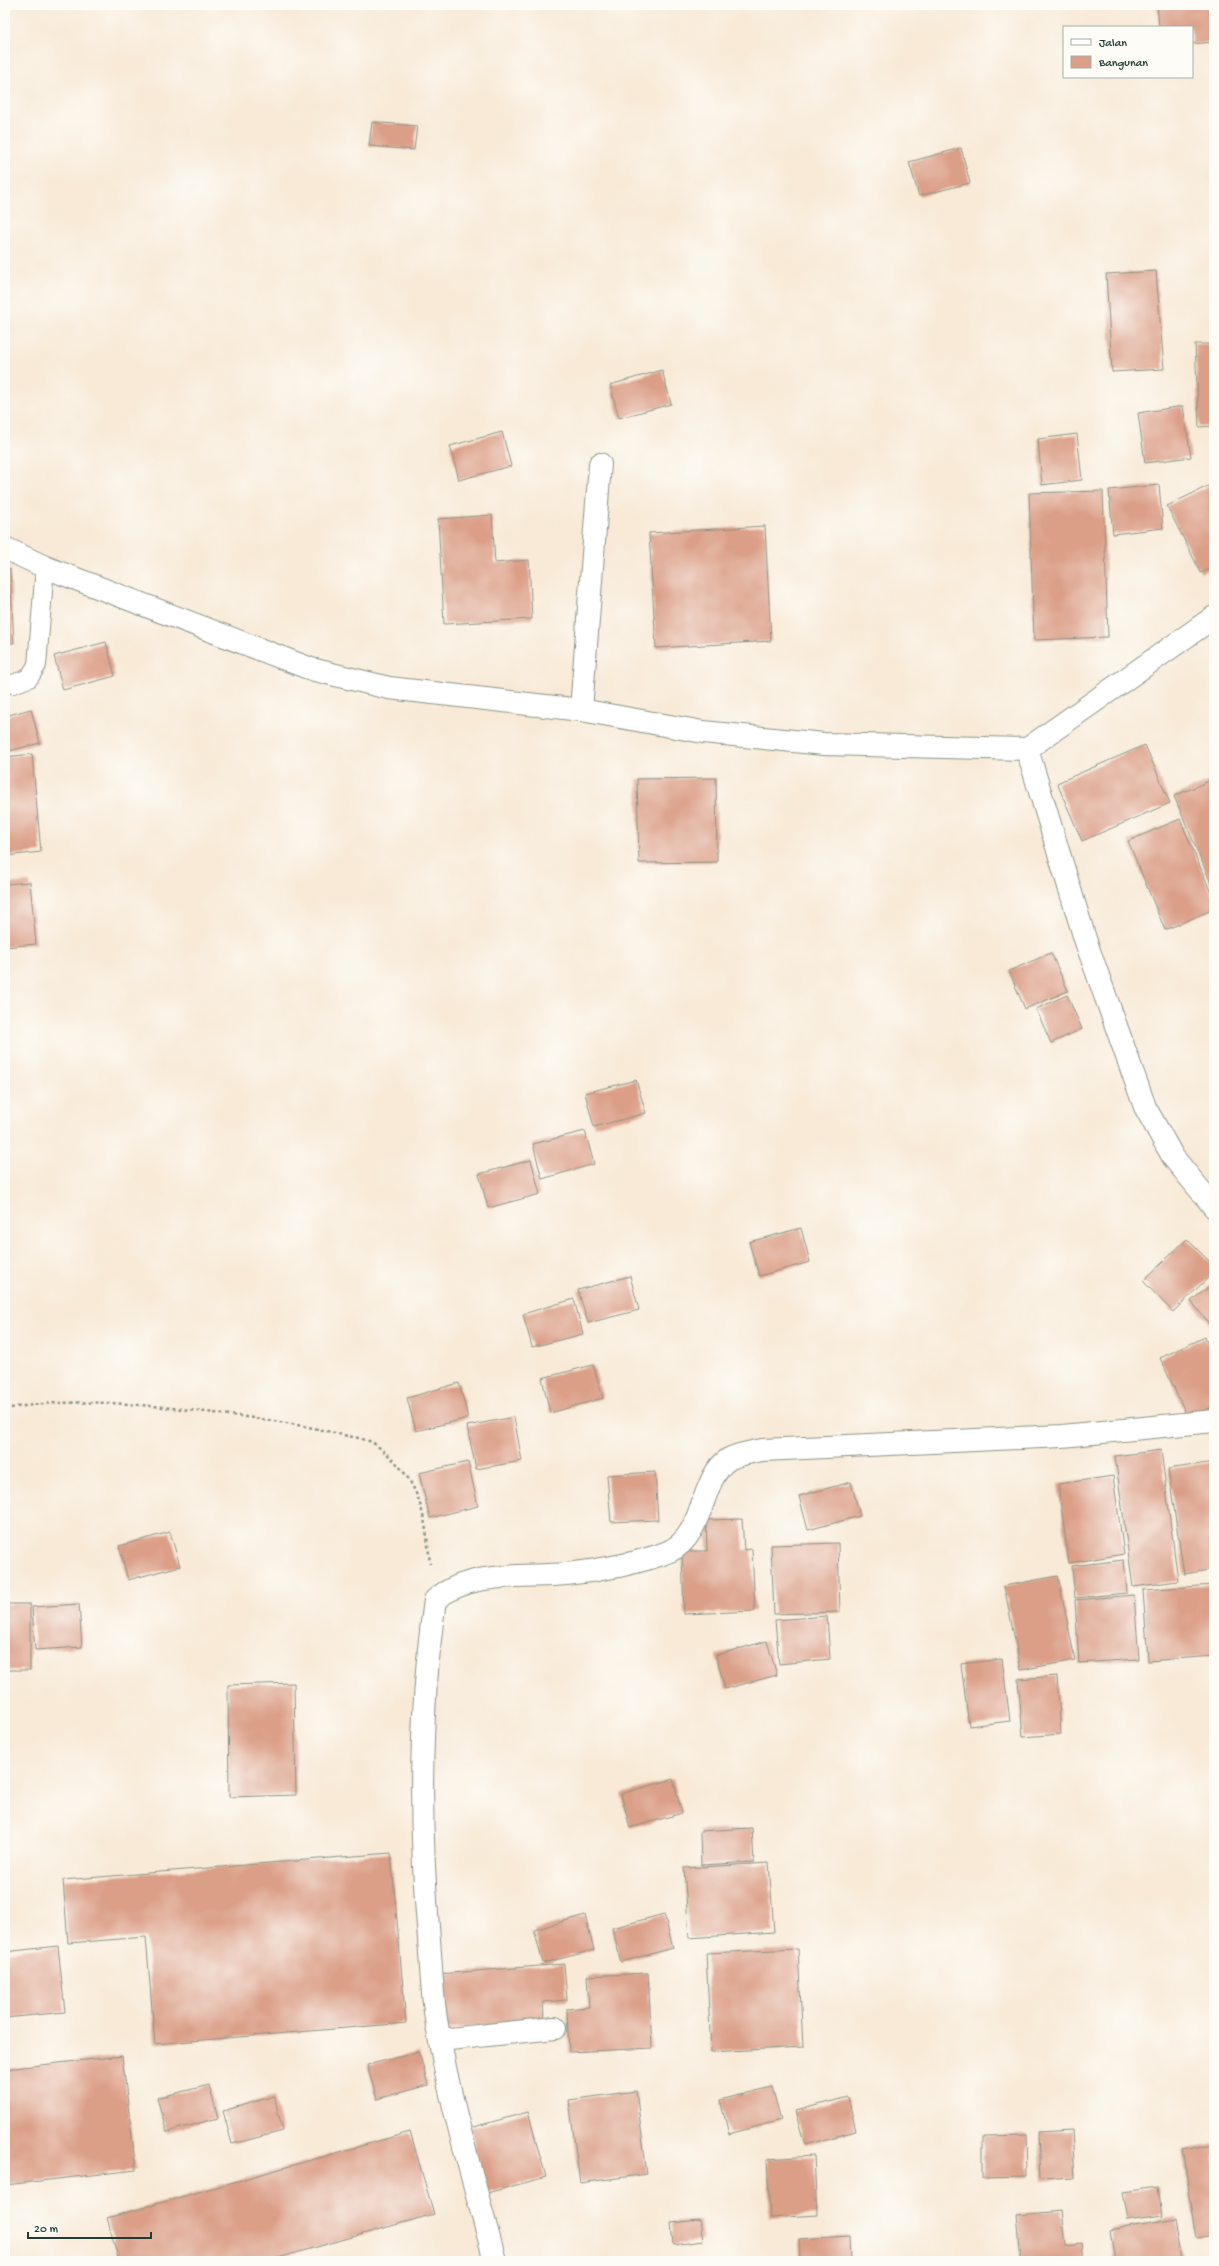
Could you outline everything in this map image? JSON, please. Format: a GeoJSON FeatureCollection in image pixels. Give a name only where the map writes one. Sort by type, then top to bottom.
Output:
{"type":"FeatureCollection","features":[{"type":"Feature","properties":{"kind":"street"},"geometry":{"type":"LineString","coordinates":[[581,710],[600,464]]}},
{"type":"Feature","properties":{"kind":"street"},"geometry":{"type":"LineString","coordinates":[[5,548],[45,566],[311,669],[389,688],[581,710],[703,732],[824,744],[1027,749],[1214,617]]}},
{"type":"Feature","properties":{"kind":"street"},"geometry":{"type":"LineString","coordinates":[[1027,749],[1086,942],[1145,1107],[1173,1157],[1214,1207]]}},
{"type":"Feature","properties":{"kind":"street"},"geometry":{"type":"LineString","coordinates":[[495,2261],[456,2109],[436,2019],[422,1844],[424,1711],[435,1600],[447,1590],[461,1584],[480,1580],[568,1574],[644,1560],[671,1551],[684,1538],[696,1521],[717,1472],[730,1459],[762,1450],[1062,1436],[1214,1421]]}},
{"type":"Feature","properties":{"kind":"street"},"geometry":{"type":"LineString","coordinates":[[440,2040],[555,2028]]}},
{"type":"Feature","properties":{"kind":"lane"},"geometry":{"type":"LineString","coordinates":[[13,684],[29,678],[37,665],[45,566]]}},
{"type":"Feature","properties":{"kind":"path"},"geometry":{"type":"LineString","coordinates":[[5,1408],[27,1405],[79,1403],[186,1409],[304,1425],[375,1443],[401,1466],[416,1489],[426,1522],[435,1600]]}},
{"type":"Feature","properties":{"kind":"building"},"geometry":{"type":"Polygon","coordinates":[[[1157,5],[1214,5],[1214,42],[1193,44],[1193,26],[1159,26],[1157,5]]]}},
{"type":"Feature","properties":{"kind":"building"},"geometry":{"type":"Polygon","coordinates":[[[372,122],[417,126],[414,150],[369,146],[372,122]]]}},
{"type":"Feature","properties":{"kind":"building"},"geometry":{"type":"Polygon","coordinates":[[[961,148],[970,183],[919,196],[909,162],[961,148]]]}},
{"type":"Feature","properties":{"kind":"building"},"geometry":{"type":"Polygon","coordinates":[[[1156,271],[1164,369],[1112,372],[1106,274],[1156,271]]]}},
{"type":"Feature","properties":{"kind":"building"},"geometry":{"type":"Polygon","coordinates":[[[1195,344],[1214,344],[1214,426],[1199,427],[1195,344]]]}},
{"type":"Feature","properties":{"kind":"building"},"geometry":{"type":"Polygon","coordinates":[[[662,370],[671,404],[619,418],[610,385],[662,370]]]}},
{"type":"Feature","properties":{"kind":"building"},"geometry":{"type":"Polygon","coordinates":[[[1183,406],[1191,457],[1145,463],[1138,413],[1183,406]]]}},
{"type":"Feature","properties":{"kind":"building"},"geometry":{"type":"Polygon","coordinates":[[[502,432],[511,466],[459,480],[450,446],[502,432]]]}},
{"type":"Feature","properties":{"kind":"building"},"geometry":{"type":"Polygon","coordinates":[[[1077,434],[1082,480],[1042,485],[1038,439],[1077,434]]]}},
{"type":"Feature","properties":{"kind":"building"},"geometry":{"type":"Polygon","coordinates":[[[1214,483],[1214,567],[1201,573],[1167,506],[1214,483]]]}},
{"type":"Feature","properties":{"kind":"building"},"geometry":{"type":"Polygon","coordinates":[[[1159,485],[1163,528],[1113,534],[1109,490],[1159,485]]]}},
{"type":"Feature","properties":{"kind":"building"},"geometry":{"type":"Polygon","coordinates":[[[1103,491],[1108,637],[1034,640],[1029,493],[1103,491]]]}},
{"type":"Feature","properties":{"kind":"building"},"geometry":{"type":"Polygon","coordinates":[[[492,515],[495,563],[529,560],[532,619],[444,624],[438,519],[492,515]]]}},
{"type":"Feature","properties":{"kind":"building"},"geometry":{"type":"Polygon","coordinates":[[[765,526],[771,641],[656,648],[649,533],[765,526]]]}},
{"type":"Feature","properties":{"kind":"building"},"geometry":{"type":"Polygon","coordinates":[[[5,569],[10,569],[14,643],[5,643],[5,569]]]}},
{"type":"Feature","properties":{"kind":"building"},"geometry":{"type":"Polygon","coordinates":[[[106,642],[115,676],[63,690],[54,656],[106,642]]]}},
{"type":"Feature","properties":{"kind":"building"},"geometry":{"type":"Polygon","coordinates":[[[31,709],[40,743],[5,752],[5,716],[31,709]]]}},
{"type":"Feature","properties":{"kind":"building"},"geometry":{"type":"Polygon","coordinates":[[[1145,745],[1170,803],[1082,841],[1057,783],[1145,745]]]}},
{"type":"Feature","properties":{"kind":"building"},"geometry":{"type":"Polygon","coordinates":[[[32,754],[41,852],[5,856],[5,757],[32,754]]]}},
{"type":"Feature","properties":{"kind":"building"},"geometry":{"type":"Polygon","coordinates":[[[716,778],[717,862],[639,863],[637,779],[716,778]]]}},
{"type":"Feature","properties":{"kind":"building"},"geometry":{"type":"Polygon","coordinates":[[[1214,779],[1214,890],[1174,796],[1214,779]]]}},
{"type":"Feature","properties":{"kind":"building"},"geometry":{"type":"Polygon","coordinates":[[[1180,819],[1214,900],[1214,909],[1165,930],[1128,841],[1180,819]]]}},
{"type":"Feature","properties":{"kind":"building"},"geometry":{"type":"Polygon","coordinates":[[[30,882],[36,944],[5,947],[5,884],[30,882]]]}},
{"type":"Feature","properties":{"kind":"building"},"geometry":{"type":"Polygon","coordinates":[[[1051,953],[1068,991],[1025,1009],[1009,971],[1051,953]]]}},
{"type":"Feature","properties":{"kind":"building"},"geometry":{"type":"Polygon","coordinates":[[[1067,995],[1082,1029],[1051,1043],[1036,1009],[1067,995]]]}},
{"type":"Feature","properties":{"kind":"building"},"geometry":{"type":"Polygon","coordinates":[[[636,1080],[646,1113],[594,1127],[585,1093],[636,1080]]]}},
{"type":"Feature","properties":{"kind":"building"},"geometry":{"type":"Polygon","coordinates":[[[585,1131],[594,1164],[542,1179],[533,1144],[585,1131]]]}},
{"type":"Feature","properties":{"kind":"building"},"geometry":{"type":"Polygon","coordinates":[[[531,1160],[540,1194],[488,1208],[479,1174],[531,1160]]]}},
{"type":"Feature","properties":{"kind":"building"},"geometry":{"type":"Polygon","coordinates":[[[801,1228],[810,1262],[759,1276],[749,1242],[801,1228]]]}},
{"type":"Feature","properties":{"kind":"building"},"geometry":{"type":"Polygon","coordinates":[[[1187,1239],[1214,1266],[1214,1272],[1173,1312],[1143,1281],[1187,1239]]]}},
{"type":"Feature","properties":{"kind":"building"},"geometry":{"type":"Polygon","coordinates":[[[630,1276],[639,1310],[588,1323],[578,1290],[630,1276]]]}},
{"type":"Feature","properties":{"kind":"building"},"geometry":{"type":"Polygon","coordinates":[[[1214,1283],[1214,1330],[1191,1301],[1214,1283]]]}},
{"type":"Feature","properties":{"kind":"building"},"geometry":{"type":"Polygon","coordinates":[[[574,1299],[583,1334],[532,1347],[523,1314],[574,1299]]]}},
{"type":"Feature","properties":{"kind":"building"},"geometry":{"type":"Polygon","coordinates":[[[1205,1337],[1214,1356],[1214,1406],[1188,1418],[1160,1358],[1205,1337]]]}},
{"type":"Feature","properties":{"kind":"building"},"geometry":{"type":"Polygon","coordinates":[[[593,1365],[603,1398],[550,1413],[542,1378],[593,1365]]]}},
{"type":"Feature","properties":{"kind":"building"},"geometry":{"type":"Polygon","coordinates":[[[459,1383],[468,1418],[416,1431],[407,1398],[459,1383]]]}},
{"type":"Feature","properties":{"kind":"building"},"geometry":{"type":"Polygon","coordinates":[[[514,1417],[522,1461],[476,1469],[467,1426],[514,1417]]]}},
{"type":"Feature","properties":{"kind":"building"},"geometry":{"type":"Polygon","coordinates":[[[1161,1450],[1178,1581],[1133,1587],[1115,1456],[1161,1450]]]}},
{"type":"Feature","properties":{"kind":"building"},"geometry":{"type":"Polygon","coordinates":[[[468,1462],[478,1506],[430,1518],[419,1473],[468,1462]]]}},
{"type":"Feature","properties":{"kind":"building"},"geometry":{"type":"Polygon","coordinates":[[[1214,1462],[1214,1569],[1184,1574],[1168,1469],[1214,1462]]]}},
{"type":"Feature","properties":{"kind":"building"},"geometry":{"type":"Polygon","coordinates":[[[655,1472],[658,1520],[611,1522],[607,1475],[655,1472]]]}},
{"type":"Feature","properties":{"kind":"building"},"geometry":{"type":"Polygon","coordinates":[[[1113,1476],[1124,1554],[1069,1563],[1058,1484],[1113,1476]]]}},
{"type":"Feature","properties":{"kind":"building"},"geometry":{"type":"Polygon","coordinates":[[[851,1482],[860,1516],[808,1530],[799,1496],[851,1482]]]}},
{"type":"Feature","properties":{"kind":"building"},"geometry":{"type":"Polygon","coordinates":[[[742,1519],[744,1550],[752,1549],[755,1611],[684,1614],[682,1551],[707,1551],[706,1520],[742,1519]]]}},
{"type":"Feature","properties":{"kind":"building"},"geometry":{"type":"Polygon","coordinates":[[[170,1532],[180,1566],[128,1580],[119,1546],[170,1532]]]}},
{"type":"Feature","properties":{"kind":"building"},"geometry":{"type":"Polygon","coordinates":[[[838,1543],[840,1612],[774,1614],[771,1545],[838,1543]]]}},
{"type":"Feature","properties":{"kind":"building"},"geometry":{"type":"Polygon","coordinates":[[[1124,1560],[1127,1593],[1075,1598],[1072,1566],[1124,1560]]]}},
{"type":"Feature","properties":{"kind":"building"},"geometry":{"type":"Polygon","coordinates":[[[1058,1576],[1075,1660],[1021,1670],[1004,1586],[1058,1576]]]}},
{"type":"Feature","properties":{"kind":"building"},"geometry":{"type":"Polygon","coordinates":[[[1214,1585],[1214,1656],[1148,1661],[1143,1590],[1214,1585]]]}},
{"type":"Feature","properties":{"kind":"building"},"geometry":{"type":"Polygon","coordinates":[[[1134,1595],[1139,1659],[1079,1663],[1075,1600],[1134,1595]]]}},
{"type":"Feature","properties":{"kind":"building"},"geometry":{"type":"Polygon","coordinates":[[[5,1604],[30,1604],[30,1670],[5,1670],[5,1604]]]}},
{"type":"Feature","properties":{"kind":"building"},"geometry":{"type":"Polygon","coordinates":[[[79,1604],[82,1647],[35,1650],[32,1607],[79,1604]]]}},
{"type":"Feature","properties":{"kind":"building"},"geometry":{"type":"Polygon","coordinates":[[[827,1616],[830,1659],[779,1664],[775,1620],[827,1616]]]}},
{"type":"Feature","properties":{"kind":"building"},"geometry":{"type":"Polygon","coordinates":[[[767,1641],[777,1675],[725,1689],[716,1655],[767,1641]]]}},
{"type":"Feature","properties":{"kind":"building"},"geometry":{"type":"Polygon","coordinates":[[[1002,1659],[1010,1721],[969,1726],[961,1664],[1002,1659]]]}},
{"type":"Feature","properties":{"kind":"building"},"geometry":{"type":"Polygon","coordinates":[[[1057,1676],[1061,1734],[1023,1737],[1018,1679],[1057,1676]]]}},
{"type":"Feature","properties":{"kind":"building"},"geometry":{"type":"Polygon","coordinates":[[[294,1683],[296,1795],[229,1797],[228,1685],[294,1683]]]}},
{"type":"Feature","properties":{"kind":"building"},"geometry":{"type":"Polygon","coordinates":[[[673,1779],[682,1813],[630,1828],[621,1794],[673,1779]]]}},
{"type":"Feature","properties":{"kind":"building"},"geometry":{"type":"Polygon","coordinates":[[[752,1828],[754,1862],[701,1865],[700,1831],[752,1828]]]}},
{"type":"Feature","properties":{"kind":"building"},"geometry":{"type":"Polygon","coordinates":[[[391,1853],[406,2023],[155,2044],[146,1937],[68,1943],[63,1880],[391,1853]]]}},
{"type":"Feature","properties":{"kind":"building"},"geometry":{"type":"Polygon","coordinates":[[[769,1863],[774,1932],[689,1938],[684,1868],[769,1863]]]}},
{"type":"Feature","properties":{"kind":"building"},"geometry":{"type":"Polygon","coordinates":[[[664,1914],[673,1948],[621,1962],[612,1928],[664,1914]]]}},
{"type":"Feature","properties":{"kind":"building"},"geometry":{"type":"Polygon","coordinates":[[[585,1915],[594,1950],[543,1963],[534,1930],[585,1915]]]}},
{"type":"Feature","properties":{"kind":"building"},"geometry":{"type":"Polygon","coordinates":[[[58,1946],[65,2012],[5,2018],[5,1952],[58,1946]]]}},
{"type":"Feature","properties":{"kind":"building"},"geometry":{"type":"Polygon","coordinates":[[[798,1949],[803,2047],[711,2052],[706,1953],[798,1949]]]}},
{"type":"Feature","properties":{"kind":"building"},"geometry":{"type":"Polygon","coordinates":[[[564,1964],[567,2000],[543,2002],[544,2022],[441,2029],[438,1974],[564,1964]]]}},
{"type":"Feature","properties":{"kind":"building"},"geometry":{"type":"Polygon","coordinates":[[[648,1973],[652,2048],[569,2052],[567,2009],[589,2007],[587,1976],[648,1973]]]}},
{"type":"Feature","properties":{"kind":"building"},"geometry":{"type":"Polygon","coordinates":[[[419,2052],[428,2085],[377,2099],[367,2065],[419,2052]]]}},
{"type":"Feature","properties":{"kind":"building"},"geometry":{"type":"Polygon","coordinates":[[[122,2056],[136,2170],[5,2185],[5,2069],[122,2056]]]}},
{"type":"Feature","properties":{"kind":"building"},"geometry":{"type":"Polygon","coordinates":[[[209,2085],[218,2118],[167,2132],[157,2098],[209,2085]]]}},
{"type":"Feature","properties":{"kind":"building"},"geometry":{"type":"Polygon","coordinates":[[[772,2087],[781,2120],[729,2134],[720,2100],[772,2087]]]}},
{"type":"Feature","properties":{"kind":"building"},"geometry":{"type":"Polygon","coordinates":[[[636,2091],[647,2174],[580,2183],[569,2100],[636,2091]]]}},
{"type":"Feature","properties":{"kind":"building"},"geometry":{"type":"Polygon","coordinates":[[[274,2096],[283,2131],[232,2144],[223,2111],[274,2096]]]}},
{"type":"Feature","properties":{"kind":"building"},"geometry":{"type":"Polygon","coordinates":[[[848,2097],[856,2131],[805,2145],[795,2111],[848,2097]]]}},
{"type":"Feature","properties":{"kind":"building"},"geometry":{"type":"Polygon","coordinates":[[[528,2112],[546,2177],[487,2193],[470,2128],[528,2112]]]}},
{"type":"Feature","properties":{"kind":"building"},"geometry":{"type":"Polygon","coordinates":[[[1072,2130],[1075,2178],[1041,2180],[1039,2132],[1072,2130]]]}},
{"type":"Feature","properties":{"kind":"building"},"geometry":{"type":"Polygon","coordinates":[[[410,2132],[434,2214],[267,2261],[119,2261],[107,2218],[410,2132]]]}},
{"type":"Feature","properties":{"kind":"building"},"geometry":{"type":"Polygon","coordinates":[[[1027,2135],[1028,2177],[983,2178],[983,2136],[1027,2135]]]}},
{"type":"Feature","properties":{"kind":"building"},"geometry":{"type":"Polygon","coordinates":[[[1214,2144],[1214,2235],[1197,2238],[1182,2150],[1214,2144]]]}},
{"type":"Feature","properties":{"kind":"building"},"geometry":{"type":"Polygon","coordinates":[[[814,2156],[817,2215],[770,2218],[767,2159],[814,2156]]]}},
{"type":"Feature","properties":{"kind":"building"},"geometry":{"type":"Polygon","coordinates":[[[1158,2187],[1162,2215],[1127,2220],[1122,2192],[1158,2187]]]}},
{"type":"Feature","properties":{"kind":"building"},"geometry":{"type":"Polygon","coordinates":[[[1061,2210],[1065,2245],[1082,2243],[1084,2261],[1021,2261],[1017,2214],[1061,2210]]]}},
{"type":"Feature","properties":{"kind":"building"},"geometry":{"type":"Polygon","coordinates":[[[1176,2218],[1183,2261],[1115,2261],[1110,2229],[1176,2218]]]}},
{"type":"Feature","properties":{"kind":"building"},"geometry":{"type":"Polygon","coordinates":[[[700,2220],[703,2241],[673,2245],[671,2223],[700,2220]]]}},
{"type":"Feature","properties":{"kind":"building"},"geometry":{"type":"Polygon","coordinates":[[[849,2236],[850,2261],[800,2261],[799,2239],[849,2236]]]}}]}
